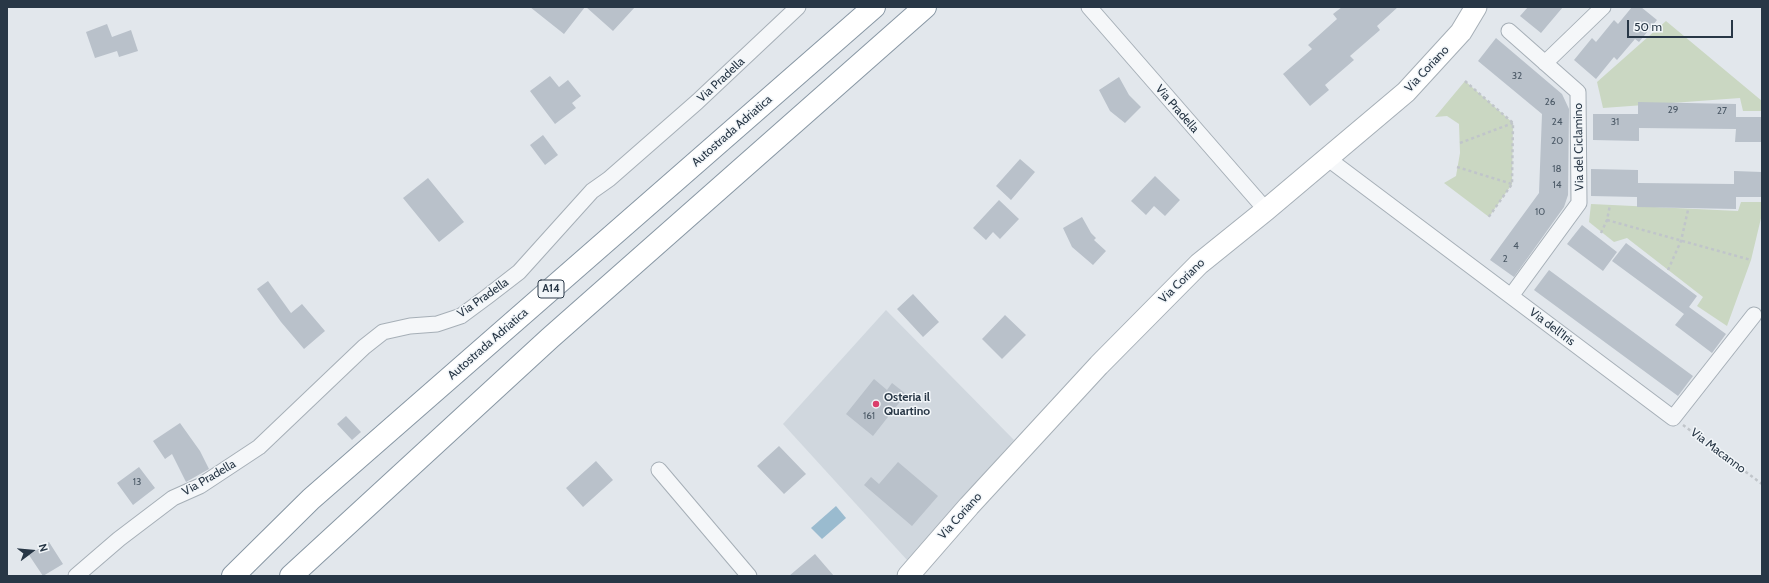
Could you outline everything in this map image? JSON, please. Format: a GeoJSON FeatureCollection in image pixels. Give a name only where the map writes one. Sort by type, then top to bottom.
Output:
{"type":"FeatureCollection","features":[{"type":"Feature","properties":{"kind":"highway","name":"Autostrada Adriatica"},"geometry":{"type":"LineString","coordinates":[[233,576],[311,499],[874,7]]}},
{"type":"Feature","properties":{"kind":"highway"},"geometry":{"type":"LineString","coordinates":[[291,576],[550,338],[925,7]]}},
{"type":"Feature","properties":{"kind":"main road","name":"Via Coriano"},"geometry":{"type":"LineString","coordinates":[[908,576],[969,506],[1099,365],[1199,264],[1266,210],[1406,92],[1461,32],[1476,7]]}},
{"type":"Feature","properties":{"kind":"street","name":"Via Pradella"},"geometry":{"type":"LineString","coordinates":[[76,576],[119,539],[173,498],[200,486],[259,447],[364,347],[383,332],[410,326],[437,324],[461,316],[488,296],[518,272],[592,191],[609,179],[697,102],[798,7]]}},
{"type":"Feature","properties":{"kind":"street","name":"Via Pradella"},"geometry":{"type":"LineString","coordinates":[[1089,7],[1266,210]]}},
{"type":"Feature","properties":{"kind":"street"},"geometry":{"type":"LineString","coordinates":[[1545,63],[1603,7]]}},
{"type":"Feature","properties":{"kind":"street","name":"Via del Ciclamino"},"geometry":{"type":"LineString","coordinates":[[1509,31],[1578,92],[1579,203],[1511,296]]}},
{"type":"Feature","properties":{"kind":"street","name":"Via dell'Iris"},"geometry":{"type":"LineString","coordinates":[[1327,158],[1673,418]]}},
{"type":"Feature","properties":{"kind":"street"},"geometry":{"type":"LineString","coordinates":[[1673,418],[1754,315]]}},
{"type":"Feature","properties":{"kind":"street"},"geometry":{"type":"LineString","coordinates":[[659,470],[749,576]]}},
{"type":"Feature","properties":{"kind":"path"},"geometry":{"type":"LineString","coordinates":[[1465,81],[1513,123],[1512,184],[1488,218]]}},
{"type":"Feature","properties":{"kind":"path"},"geometry":{"type":"LineString","coordinates":[[1460,143],[1513,123]]}},
{"type":"Feature","properties":{"kind":"path"},"geometry":{"type":"LineString","coordinates":[[1457,167],[1512,184]]}},
{"type":"Feature","properties":{"kind":"path"},"geometry":{"type":"LineString","coordinates":[[1602,232],[1607,220],[1610,205]]}},
{"type":"Feature","properties":{"kind":"path"},"geometry":{"type":"LineString","coordinates":[[1668,270],[1681,241],[1688,210]]}},
{"type":"Feature","properties":{"kind":"path"},"geometry":{"type":"LineString","coordinates":[[1607,220],[1751,260]]}},
{"type":"Feature","properties":{"kind":"path","name":"Via Macanno"},"geometry":{"type":"LineString","coordinates":[[1673,418],[1762,484]]}},
{"type":"Feature","properties":{"kind":"shaded area"},"geometry":{"type":"Polygon","coordinates":[[[886,310],[1014,440],[907,560],[783,424],[886,310]]]}},
{"type":"Feature","properties":{"kind":"green space"},"geometry":{"type":"Polygon","coordinates":[[[1666,21],[1762,101],[1762,111],[1743,111],[1740,98],[1603,108],[1597,82],[1666,21]]]}},
{"type":"Feature","properties":{"kind":"green space"},"geometry":{"type":"Polygon","coordinates":[[[1465,81],[1513,123],[1512,184],[1489,217],[1444,183],[1456,176],[1460,153],[1459,124],[1447,116],[1435,117],[1465,81]]]}},
{"type":"Feature","properties":{"kind":"green space"},"geometry":{"type":"Polygon","coordinates":[[[1741,202],[1762,202],[1762,214],[1751,260],[1727,326],[1697,306],[1703,297],[1627,238],[1614,242],[1589,222],[1591,204],[1738,211],[1741,202]]]}},
{"type":"Feature","properties":{"kind":"water"},"geometry":{"type":"Polygon","coordinates":[[[836,506],[846,518],[822,539],[811,528],[836,506]]]}},
{"type":"Feature","properties":{"kind":"building"},"geometry":{"type":"Polygon","coordinates":[[[530,7],[585,7],[564,34],[530,7]]]}},
{"type":"Feature","properties":{"kind":"building"},"geometry":{"type":"Polygon","coordinates":[[[586,7],[635,7],[613,31],[586,7]]]}},
{"type":"Feature","properties":{"kind":"building"},"geometry":{"type":"Polygon","coordinates":[[[1342,7],[1398,7],[1377,26],[1380,30],[1350,56],[1354,60],[1325,85],[1329,90],[1310,106],[1283,74],[1312,49],[1308,45],[1337,19],[1333,14],[1342,7]]]}},
{"type":"Feature","properties":{"kind":"building"},"geometry":{"type":"Polygon","coordinates":[[[1528,7],[1563,7],[1541,33],[1520,16],[1528,7]]]}},
{"type":"Feature","properties":{"kind":"building"},"geometry":{"type":"Polygon","coordinates":[[[1632,7],[1641,7],[1657,20],[1639,42],[1635,39],[1617,60],[1614,57],[1596,79],[1574,60],[1592,38],[1596,42],[1614,20],[1618,24],[1632,7]]]}},
{"type":"Feature","properties":{"kind":"building"},"geometry":{"type":"Polygon","coordinates":[[[107,24],[112,37],[131,30],[138,51],[119,57],[117,51],[95,58],[86,32],[107,24]]]}},
{"type":"Feature","properties":{"kind":"building"},"geometry":{"type":"Polygon","coordinates":[[[1496,38],[1562,94],[1569,109],[1568,195],[1564,207],[1514,277],[1490,260],[1539,193],[1542,114],[1478,61],[1496,38]]]}},
{"type":"Feature","properties":{"kind":"building"},"geometry":{"type":"Polygon","coordinates":[[[550,76],[559,87],[568,80],[581,96],[572,103],[576,108],[555,124],[530,91],[550,76]]]}},
{"type":"Feature","properties":{"kind":"building"},"geometry":{"type":"Polygon","coordinates":[[[1119,77],[1129,95],[1141,107],[1125,123],[1110,111],[1099,90],[1119,77]]]}},
{"type":"Feature","properties":{"kind":"building"},"geometry":{"type":"Polygon","coordinates":[[[1638,102],[1736,104],[1736,117],[1762,117],[1762,142],[1735,142],[1736,129],[1639,128],[1639,141],[1593,140],[1593,114],[1638,114],[1638,102]]]}},
{"type":"Feature","properties":{"kind":"building"},"geometry":{"type":"Polygon","coordinates":[[[543,135],[558,155],[545,165],[530,145],[543,135]]]}},
{"type":"Feature","properties":{"kind":"building"},"geometry":{"type":"Polygon","coordinates":[[[1020,159],[1035,172],[1011,200],[996,186],[1020,159]]]}},
{"type":"Feature","properties":{"kind":"building"},"geometry":{"type":"Polygon","coordinates":[[[1591,169],[1638,170],[1638,183],[1734,184],[1734,171],[1762,172],[1762,197],[1736,197],[1736,209],[1637,207],[1637,197],[1591,196],[1591,169]]]}},
{"type":"Feature","properties":{"kind":"building"},"geometry":{"type":"Polygon","coordinates":[[[1155,176],[1180,200],[1165,216],[1154,206],[1146,215],[1131,201],[1155,176]]]}},
{"type":"Feature","properties":{"kind":"building"},"geometry":{"type":"Polygon","coordinates":[[[428,178],[464,222],[439,242],[403,198],[428,178]]]}},
{"type":"Feature","properties":{"kind":"building"},"geometry":{"type":"Polygon","coordinates":[[[999,200],[1019,219],[1000,239],[993,232],[986,240],[973,228],[999,200]]]}},
{"type":"Feature","properties":{"kind":"building"},"geometry":{"type":"Polygon","coordinates":[[[1082,217],[1091,233],[1096,238],[1094,240],[1106,251],[1093,265],[1072,247],[1063,228],[1082,217]]]}},
{"type":"Feature","properties":{"kind":"building"},"geometry":{"type":"Polygon","coordinates":[[[1582,225],[1617,252],[1603,271],[1567,244],[1582,225]]]}},
{"type":"Feature","properties":{"kind":"building"},"geometry":{"type":"Polygon","coordinates":[[[1626,243],[1697,296],[1689,307],[1726,334],[1712,353],[1675,325],[1684,314],[1612,261],[1626,243]]]}},
{"type":"Feature","properties":{"kind":"building"},"geometry":{"type":"Polygon","coordinates":[[[1549,270],[1693,376],[1678,396],[1534,290],[1549,270]]]}},
{"type":"Feature","properties":{"kind":"building"},"geometry":{"type":"Polygon","coordinates":[[[268,281],[291,313],[302,304],[325,331],[304,349],[281,322],[257,289],[268,281]]]}},
{"type":"Feature","properties":{"kind":"building"},"geometry":{"type":"Polygon","coordinates":[[[913,294],[939,322],[923,337],[897,309],[913,294]]]}},
{"type":"Feature","properties":{"kind":"building"},"geometry":{"type":"Polygon","coordinates":[[[1005,315],[1026,335],[1002,359],[982,339],[1005,315]]]}},
{"type":"Feature","properties":{"kind":"building","name":"Osteria il Quartino"},"geometry":{"type":"Polygon","coordinates":[[[874,379],[887,390],[892,383],[906,394],[873,436],[846,414],[874,379]]]}},
{"type":"Feature","properties":{"kind":"building"},"geometry":{"type":"Polygon","coordinates":[[[346,416],[361,432],[352,440],[337,424],[346,416]]]}},
{"type":"Feature","properties":{"kind":"building"},"geometry":{"type":"Polygon","coordinates":[[[180,423],[200,451],[209,469],[186,482],[172,454],[165,459],[153,441],[180,423]]]}},
{"type":"Feature","properties":{"kind":"building"},"geometry":{"type":"Polygon","coordinates":[[[779,446],[806,474],[784,494],[757,466],[779,446]]]}},
{"type":"Feature","properties":{"kind":"building"},"geometry":{"type":"Polygon","coordinates":[[[596,461],[613,480],[583,507],[566,488],[596,461]]]}},
{"type":"Feature","properties":{"kind":"building"},"geometry":{"type":"Polygon","coordinates":[[[898,462],[938,496],[912,526],[864,485],[871,477],[879,484],[898,462]]]}},
{"type":"Feature","properties":{"kind":"building"},"geometry":{"type":"Polygon","coordinates":[[[139,467],[155,488],[133,505],[117,483],[139,467]]]}},
{"type":"Feature","properties":{"kind":"building"},"geometry":{"type":"Polygon","coordinates":[[[49,542],[63,564],[43,576],[29,555],[49,542]]]}},
{"type":"Feature","properties":{"kind":"building"},"geometry":{"type":"Polygon","coordinates":[[[815,554],[834,576],[789,576],[815,554]]]}},
{"type":"Feature","properties":{"kind":"place","name":"Osteria il Quartino"},"geometry":{"type":"Point","coordinates":[876,404]}}]}
